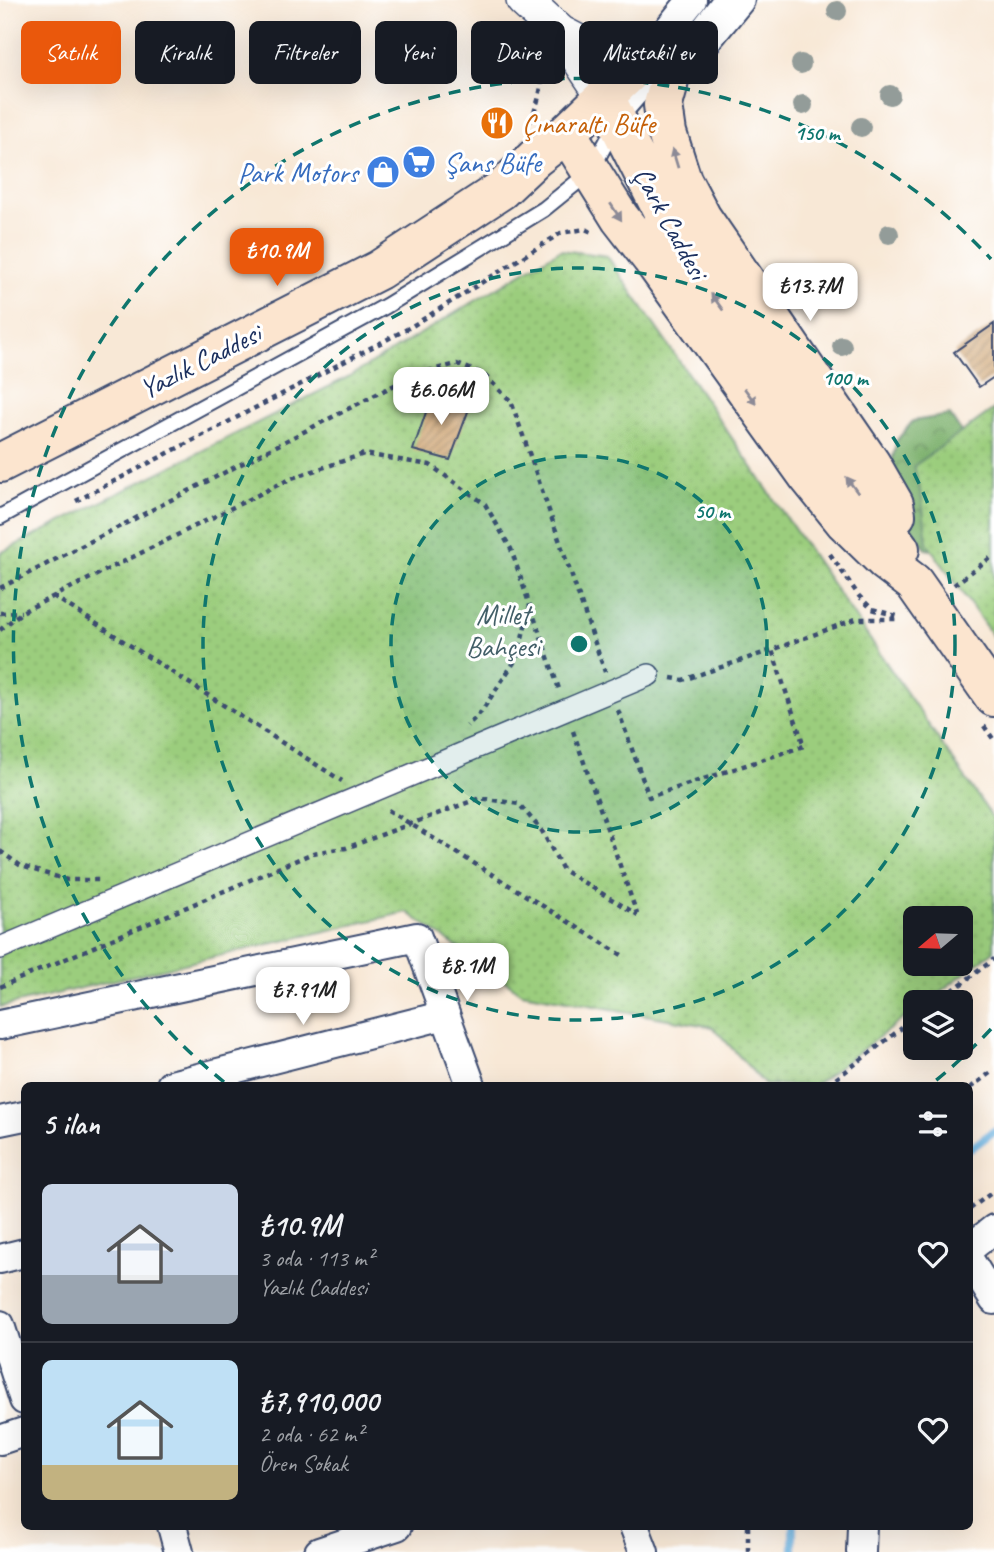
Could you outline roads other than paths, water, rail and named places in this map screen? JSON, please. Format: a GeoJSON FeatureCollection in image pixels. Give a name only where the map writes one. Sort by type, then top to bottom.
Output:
{"type":"FeatureCollection","features":[{"type":"Feature","properties":{"kind":"main road"},"geometry":{"type":"LineString","coordinates":[[567,133],[611,109],[643,84]]}},
{"type":"Feature","properties":{"kind":"main road"},"geometry":{"type":"LineString","coordinates":[[659,84],[667,133],[682,180],[702,218],[871,464],[894,504],[913,590]]}},
{"type":"Feature","properties":{"kind":"main road","name":"Çark Caddesi"},"geometry":{"type":"LineString","coordinates":[[611,109],[672,230],[699,277],[913,590],[986,708]]}},
{"type":"Feature","properties":{"kind":"main road","name":"Çark Caddesi"},"geometry":{"type":"LineString","coordinates":[[567,133],[620,218],[807,475],[845,522],[913,590]]}},
{"type":"Feature","properties":{"kind":"main road","name":"Yazlık Caddesi"},"geometry":{"type":"LineString","coordinates":[[0,463],[379,270],[501,190],[567,133]]}},
{"type":"Feature","properties":{"kind":"street"},"geometry":{"type":"LineString","coordinates":[[524,0],[537,21]]}},
{"type":"Feature","properties":{"kind":"street"},"geometry":{"type":"LineString","coordinates":[[682,21],[692,0]]}},
{"type":"Feature","properties":{"kind":"street"},"geometry":{"type":"LineString","coordinates":[[716,21],[740,0]]}},
{"type":"Feature","properties":{"kind":"street"},"geometry":{"type":"LineString","coordinates":[[565,49],[576,54],[611,109]]}},
{"type":"Feature","properties":{"kind":"street"},"geometry":{"type":"LineString","coordinates":[[0,948],[649,674]]}},
{"type":"Feature","properties":{"kind":"street"},"geometry":{"type":"LineString","coordinates":[[0,1026],[416,937],[470,1082]]}},
{"type":"Feature","properties":{"kind":"street"},"geometry":{"type":"LineString","coordinates":[[184,1082],[445,1016]]}},
{"type":"Feature","properties":{"kind":"street"},"geometry":{"type":"LineString","coordinates":[[0,1121],[21,1117]]}},
{"type":"Feature","properties":{"kind":"street"},"geometry":{"type":"LineString","coordinates":[[973,1246],[994,1230]]}},
{"type":"Feature","properties":{"kind":"street"},"geometry":{"type":"LineString","coordinates":[[0,1259],[21,1254]]}},
{"type":"Feature","properties":{"kind":"street"},"geometry":{"type":"LineString","coordinates":[[973,1266],[994,1300]]}},
{"type":"Feature","properties":{"kind":"street"},"geometry":{"type":"LineString","coordinates":[[0,1325],[21,1391]]}},
{"type":"Feature","properties":{"kind":"street"},"geometry":{"type":"LineString","coordinates":[[0,1440],[21,1433]]}},
{"type":"Feature","properties":{"kind":"street"},"geometry":{"type":"LineString","coordinates":[[173,1530],[179,1552]]}},
{"type":"Feature","properties":{"kind":"street"},"geometry":{"type":"LineString","coordinates":[[320,1552],[385,1530]]}},
{"type":"Feature","properties":{"kind":"street"},"geometry":{"type":"LineString","coordinates":[[635,1530],[643,1552]]}},
{"type":"Feature","properties":{"kind":"street"},"geometry":{"type":"LineString","coordinates":[[861,1552],[862,1530]]}},
{"type":"Feature","properties":{"kind":"lane"},"geometry":{"type":"LineString","coordinates":[[0,517],[386,306],[544,208],[591,171],[611,109],[690,38],[719,0]]}},
{"type":"Feature","properties":{"kind":"waterway"},"geometry":{"type":"LineString","coordinates":[[973,1147],[994,1131]]}},
{"type":"Feature","properties":{"kind":"waterway"},"geometry":{"type":"LineString","coordinates":[[793,1530],[793,1552]]}},
{"type":"Feature","properties":{"kind":"place","name":"Çınaraltı Büfe"},"geometry":{"type":"Point","coordinates":[497,123]}},
{"type":"Feature","properties":{"kind":"place","name":"Şans Büfe"},"geometry":{"type":"Point","coordinates":[419,162]}},
{"type":"Feature","properties":{"kind":"place","name":"Park Motors"},"geometry":{"type":"Point","coordinates":[383,172]}},
{"type":"Feature","properties":{"kind":"park label","name":"Millet Bahçesi"},"geometry":{"type":"Point","coordinates":[503,630]}}]}
